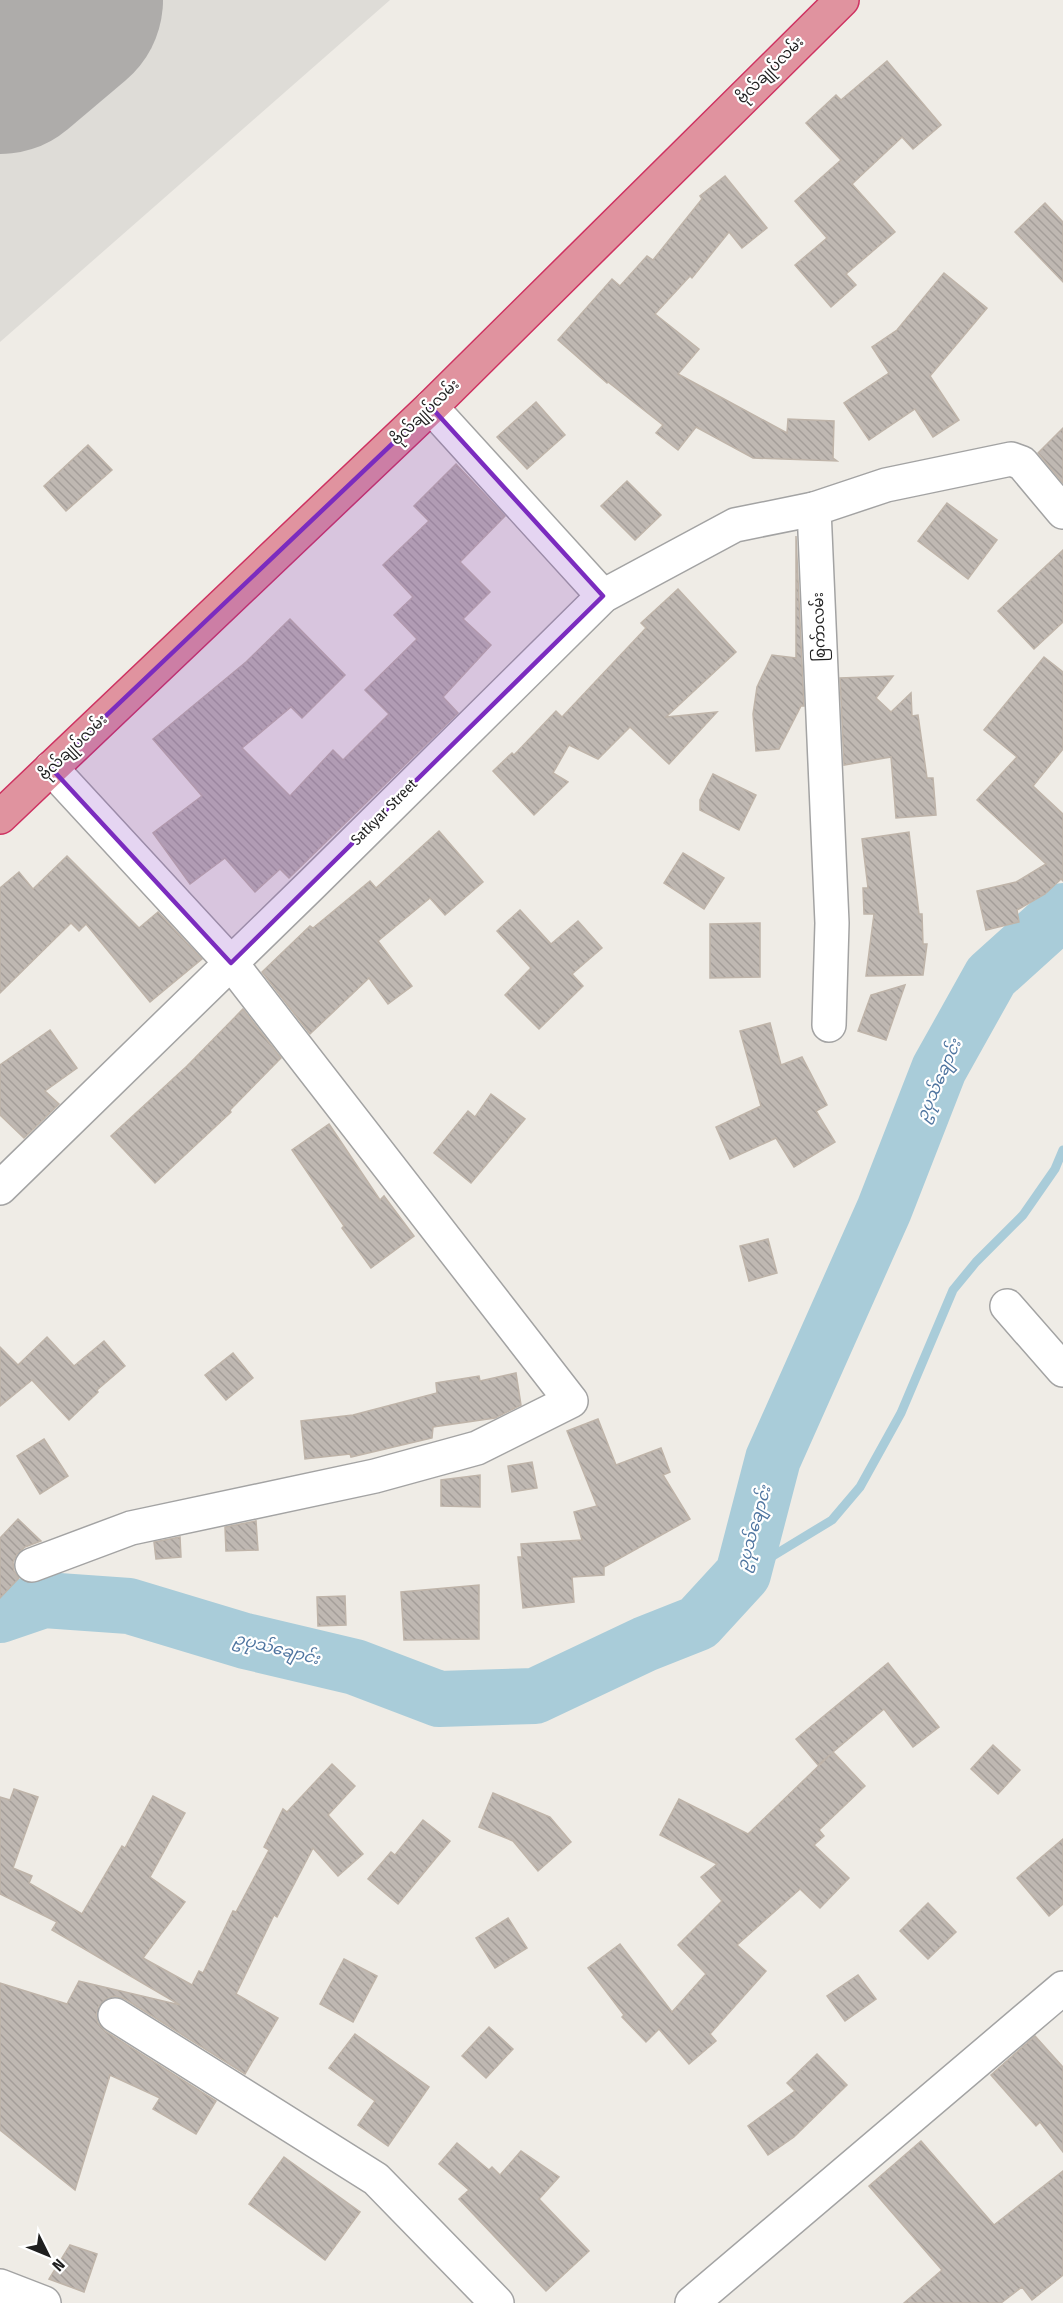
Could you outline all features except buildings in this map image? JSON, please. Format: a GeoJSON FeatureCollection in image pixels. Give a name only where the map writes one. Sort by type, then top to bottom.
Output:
{"type":"FeatureCollection","features":[{"type":"Feature","properties":{"kind":"highway","name":"ဗိုလ်ချုပ်လမ်း"},"geometry":{"type":"LineString","coordinates":[[0,817],[431,407],[842,0]]}},
{"type":"Feature","properties":{"kind":"street"},"geometry":{"type":"LineString","coordinates":[[431,407],[603,596]]}},
{"type":"Feature","properties":{"kind":"street"},"geometry":{"type":"LineString","coordinates":[[814,509],[886,485],[1011,459],[1022,463],[1063,512]]}},
{"type":"Feature","properties":{"kind":"street","name":"Satkyar Street"},"geometry":{"type":"LineString","coordinates":[[0,1188],[603,596],[735,525],[814,509]]}},
{"type":"Feature","properties":{"kind":"street","name":"စြက်ာလမ်း"},"geometry":{"type":"LineString","coordinates":[[814,509],[831,923],[828,1025]]}},
{"type":"Feature","properties":{"kind":"street"},"geometry":{"type":"LineString","coordinates":[[32,1565],[131,1528],[375,1476],[477,1448],[571,1401],[231,963],[51,768]]}},
{"type":"Feature","properties":{"kind":"street"},"geometry":{"type":"LineString","coordinates":[[1007,1306],[1063,1370]]}},
{"type":"Feature","properties":{"kind":"street"},"geometry":{"type":"LineString","coordinates":[[692,2303],[1063,1988]]}},
{"type":"Feature","properties":{"kind":"street"},"geometry":{"type":"LineString","coordinates":[[115,2015],[376,2179],[497,2303]]}},
{"type":"Feature","properties":{"kind":"street"},"geometry":{"type":"LineString","coordinates":[[0,2286],[44,2303]]}},
{"type":"Feature","properties":{"kind":"highlighted area"},"geometry":{"type":"Polygon","coordinates":[[[431,407],[603,596],[231,963],[51,768],[431,407]]]}},
{"type":"Feature","properties":{"kind":"shaded area"},"geometry":{"type":"Polygon","coordinates":[[[0,0],[390,0],[0,342],[0,0]]]}},
{"type":"Feature","properties":{"kind":"waterway","name":"ဥပုသ်ချောင်း"},"geometry":{"type":"LineString","coordinates":[[0,1615],[44,1600],[129,1606],[245,1641],[355,1667],[439,1699],[535,1696],[645,1644],[698,1623],[743,1574],[773,1459],[884,1210],[939,1069],[991,976],[1063,911]]}},
{"type":"Feature","properties":{"kind":"waterway"},"geometry":{"type":"LineString","coordinates":[[743,1574],[832,1520],[860,1487],[901,1413],[953,1290],[976,1262],[1023,1215],[1055,1169],[1063,1150]]}},
{"type":"Feature","properties":{"kind":"runway"},"geometry":{"type":"LineString","coordinates":[[0,49],[58,0]]}}]}
